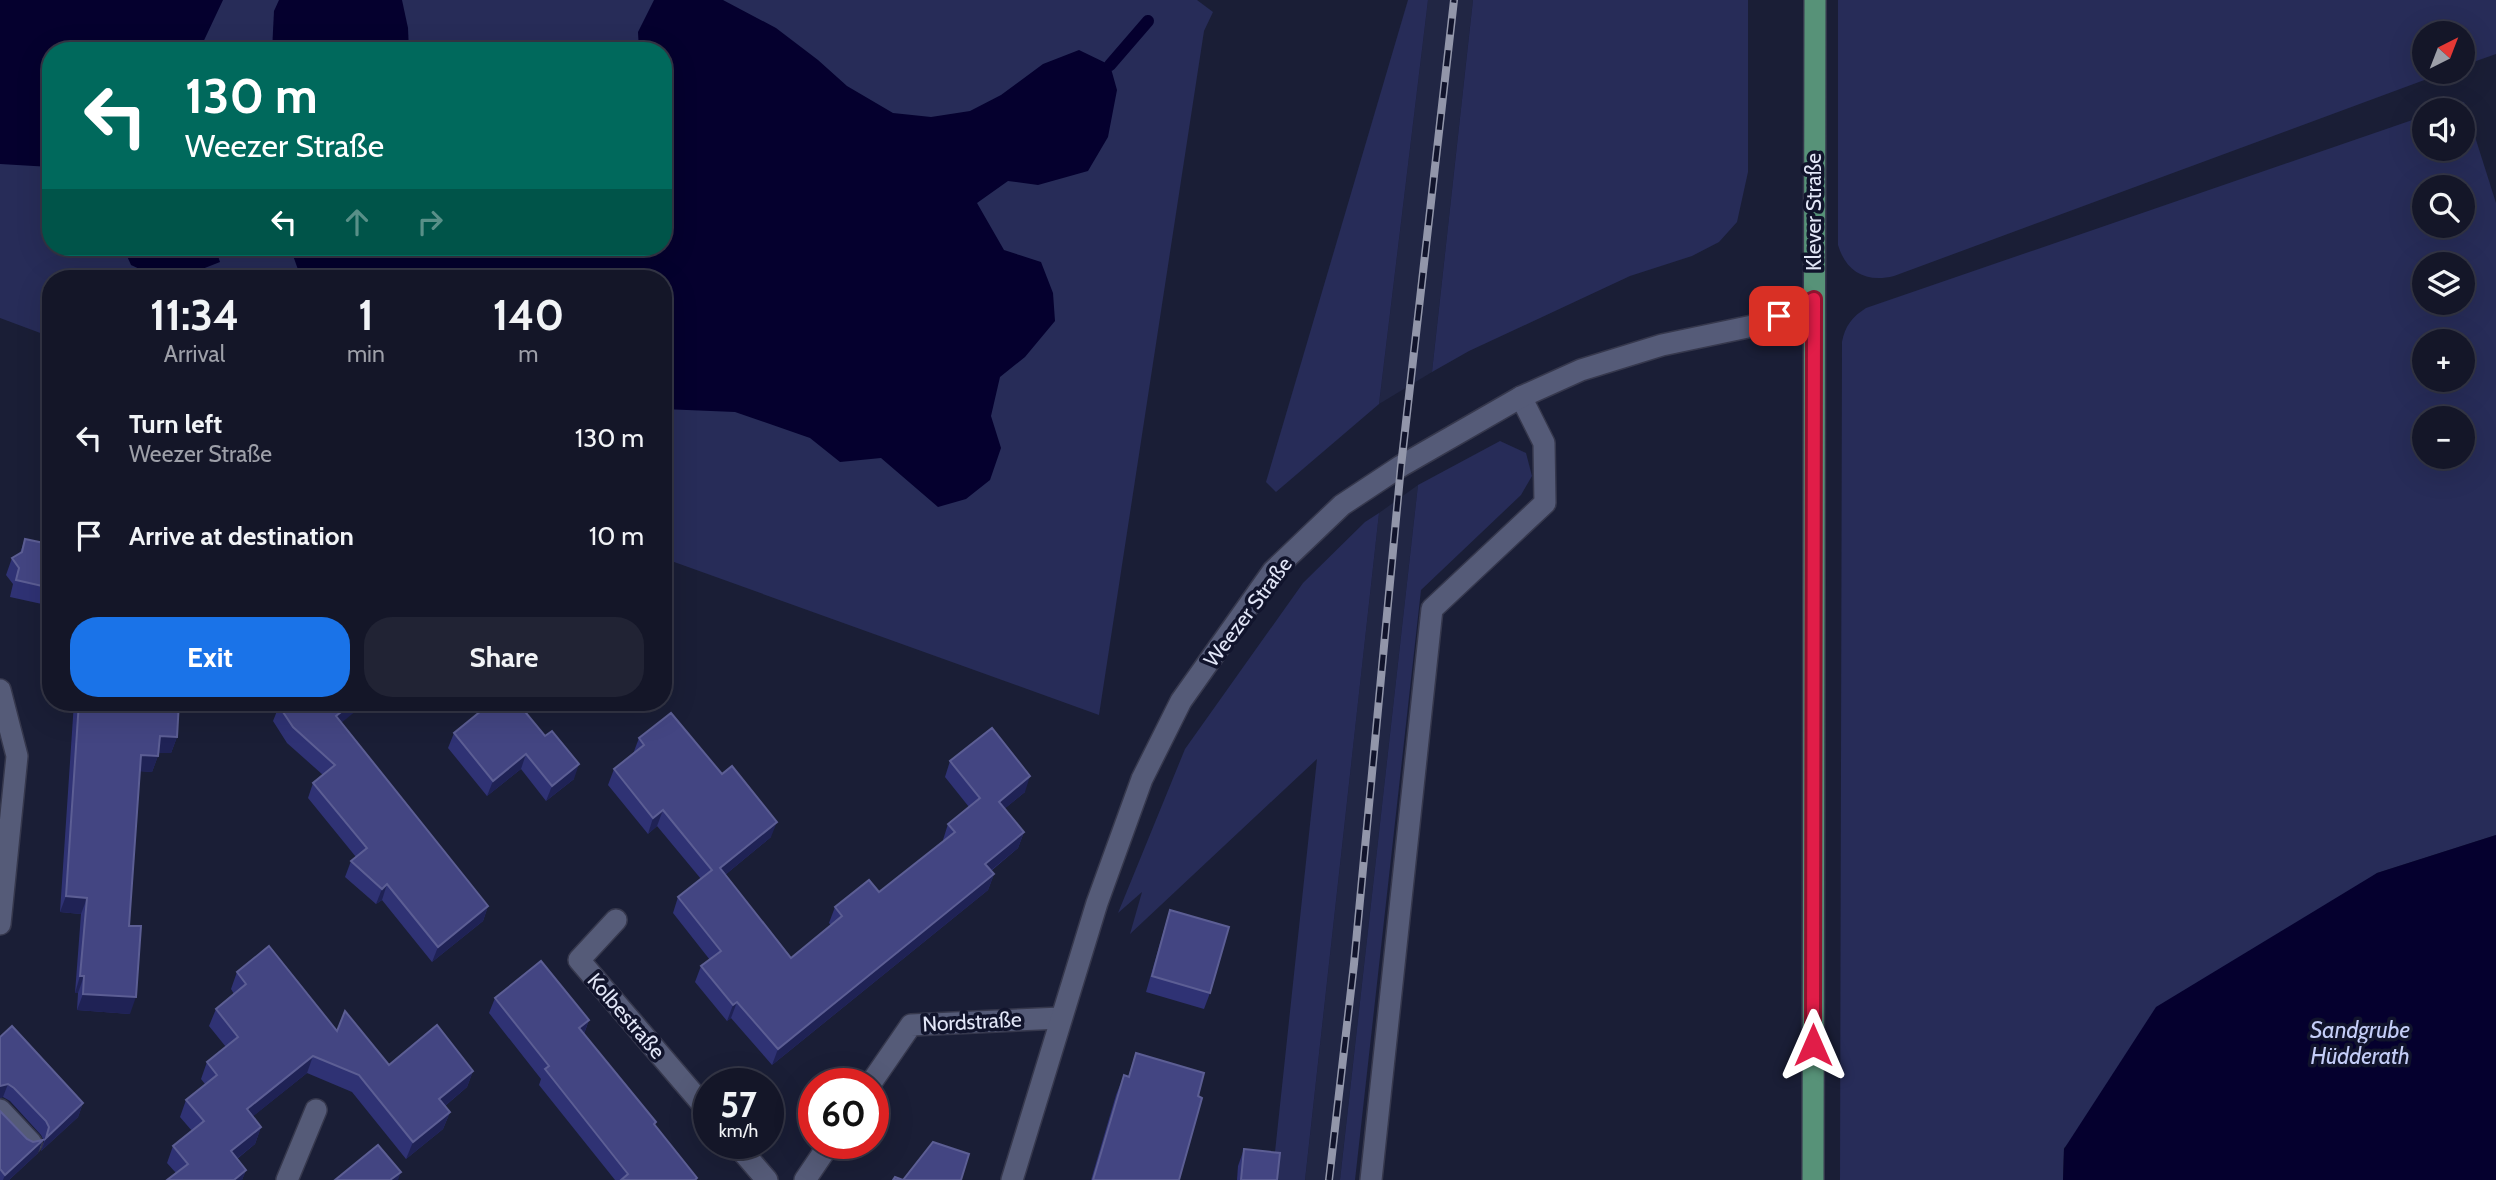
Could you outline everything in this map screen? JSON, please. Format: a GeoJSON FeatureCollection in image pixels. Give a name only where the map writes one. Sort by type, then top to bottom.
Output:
{"type":"FeatureCollection","features":[{"type":"Feature","properties":{"kind":"main road","name":"Klever Straße"},"geometry":{"type":"LineString","coordinates":[[1813,1180],[1815,0]]}},
{"type":"Feature","properties":{"kind":"street","name":"Weezer Straße"},"geometry":{"type":"LineString","coordinates":[[1012,1180],[1097,903],[1142,779],[1181,701],[1273,571],[1342,505],[1401,466],[1521,397],[1581,370],[1662,345],[1762,324],[1814,299]]}},
{"type":"Feature","properties":{"kind":"street"},"geometry":{"type":"LineString","coordinates":[[1371,1180],[1432,609],[1545,503],[1544,443],[1521,397]]}},
{"type":"Feature","properties":{"kind":"street"},"geometry":{"type":"LineString","coordinates":[[0,690],[17,757],[0,923]]}},
{"type":"Feature","properties":{"kind":"street","name":"Kolbestraße"},"geometry":{"type":"LineString","coordinates":[[616,920],[579,960],[693,1093]]}},
{"type":"Feature","properties":{"kind":"street","name":"Nordstraße"},"geometry":{"type":"LineString","coordinates":[[881,1068],[911,1025],[1061,1018]]}},
{"type":"Feature","properties":{"kind":"street"},"geometry":{"type":"LineString","coordinates":[[0,1110],[31,1143]]}},
{"type":"Feature","properties":{"kind":"street"},"geometry":{"type":"LineString","coordinates":[[287,1180],[316,1110]]}},
{"type":"Feature","properties":{"kind":"street"},"geometry":{"type":"LineString","coordinates":[[748,1159],[766,1180]]}},
{"type":"Feature","properties":{"kind":"street"},"geometry":{"type":"LineString","coordinates":[[805,1180],[819,1159]]}},
{"type":"Feature","properties":{"kind":"shaded area"},"geometry":{"type":"Polygon","coordinates":[[[0,0],[1197,0],[1213,12],[1204,31],[1099,715],[672,561],[672,270],[42,270],[42,334],[0,318],[0,0]]]}},
{"type":"Feature","properties":{"kind":"shaded area"},"geometry":{"type":"Polygon","coordinates":[[[1408,0],[1428,0],[1379,404],[1276,492],[1266,482],[1408,0]]]}},
{"type":"Feature","properties":{"kind":"shaded area"},"geometry":{"type":"Polygon","coordinates":[[[1428,0],[1473,0],[1432,372],[1379,404],[1428,0]]]}},
{"type":"Feature","properties":{"kind":"shaded area"},"geometry":{"type":"Polygon","coordinates":[[[1473,0],[1748,0],[1748,172],[1737,222],[1719,242],[1692,256],[1630,276],[1469,351],[1432,372],[1473,0]]]}},
{"type":"Feature","properties":{"kind":"shaded area"},"geometry":{"type":"Polygon","coordinates":[[[1838,0],[2496,0],[2496,54],[2475,61],[2475,21],[2412,21],[2414,84],[1894,276],[1875,278],[1858,273],[1846,262],[1838,245],[1838,0]]]}},
{"type":"Feature","properties":{"kind":"shaded area"},"geometry":{"type":"Polygon","coordinates":[[[2412,120],[2412,161],[2475,161],[2475,137],[2496,203],[2496,835],[2377,873],[2064,1148],[2063,1180],[1840,1180],[1842,342],[1853,318],[1866,308],[2412,120]]]}},
{"type":"Feature","properties":{"kind":"shaded area"},"geometry":{"type":"Polygon","coordinates":[[[1500,441],[1526,453],[1532,476],[1521,495],[1421,590],[1355,1180],[1340,1180],[1418,485],[1500,441]]]}},
{"type":"Feature","properties":{"kind":"shaded area"},"geometry":{"type":"Polygon","coordinates":[[[1418,485],[1340,1180],[1305,1180],[1379,513],[1418,485]]]}},
{"type":"Feature","properties":{"kind":"shaded area"},"geometry":{"type":"Polygon","coordinates":[[[1379,513],[1305,1180],[1272,1180],[1317,759],[1130,934],[1142,892],[1118,913],[1185,749],[1303,583],[1365,522],[1379,513]]]}},
{"type":"Feature","properties":{"kind":"water"},"geometry":{"type":"Polygon","coordinates":[[[0,0],[223,0],[203,42],[42,42],[42,166],[0,164],[0,0]]]}},
{"type":"Feature","properties":{"kind":"water"},"geometry":{"type":"Polygon","coordinates":[[[279,0],[402,0],[409,42],[272,42],[274,11],[279,0]]]}},
{"type":"Feature","properties":{"kind":"water"},"geometry":{"type":"Polygon","coordinates":[[[654,0],[723,0],[776,28],[847,86],[893,113],[931,117],[970,111],[1001,95],[1043,64],[1079,50],[1110,65],[1117,90],[1108,137],[1088,171],[1038,185],[1008,181],[977,203],[1004,250],[1041,262],[1053,293],[1055,321],[1025,357],[1000,377],[991,416],[1001,448],[990,480],[966,499],[938,507],[881,458],[840,462],[810,438],[735,412],[672,409],[672,270],[298,270],[293,256],[672,256],[672,42],[639,42],[638,32],[654,0]]]}},
{"type":"Feature","properties":{"kind":"water"},"geometry":{"type":"Polygon","coordinates":[[[127,256],[218,256],[220,262],[200,270],[142,270],[131,265],[127,256]]]}},
{"type":"Feature","properties":{"kind":"water","name":"Sandgrube Hüdderath"},"geometry":{"type":"Polygon","coordinates":[[[2496,835],[2496,1180],[2063,1180],[2064,1149],[2156,1007],[2377,873],[2496,835]]]}},
{"type":"Feature","properties":{"kind":"building"},"geometry":{"type":"Polygon","coordinates":[[[25,539],[42,543],[42,586],[16,580],[19,568],[12,558],[22,552],[25,539]]]}},
{"type":"Feature","properties":{"kind":"building"},"geometry":{"type":"Polygon","coordinates":[[[78,711],[178,711],[177,737],[160,736],[158,756],[141,755],[129,926],[141,926],[136,997],[83,994],[84,976],[80,976],[87,898],[66,896],[78,711]]]}},
{"type":"Feature","properties":{"kind":"building"},"geometry":{"type":"Polygon","coordinates":[[[282,711],[342,711],[336,716],[488,906],[438,947],[387,884],[382,889],[351,861],[367,848],[313,783],[335,765],[293,727],[282,711]]]}},
{"type":"Feature","properties":{"kind":"building"},"geometry":{"type":"Polygon","coordinates":[[[481,711],[524,711],[545,736],[552,731],[579,764],[552,786],[526,754],[493,781],[454,733],[481,711]]]}},
{"type":"Feature","properties":{"kind":"building"},"geometry":{"type":"Polygon","coordinates":[[[671,713],[722,774],[732,766],[777,822],[720,868],[791,958],[842,916],[835,907],[869,880],[879,892],[955,832],[948,824],[980,798],[950,761],[992,728],[1030,776],[999,802],[1024,832],[985,864],[994,874],[778,1049],[737,1002],[733,1005],[701,966],[721,951],[678,897],[712,870],[663,810],[653,818],[614,769],[644,745],[639,738],[671,713]]]}},
{"type":"Feature","properties":{"kind":"building"},"geometry":{"type":"Polygon","coordinates":[[[1170,910],[1229,927],[1210,993],[1152,976],[1170,910]]]}},
{"type":"Feature","properties":{"kind":"building"},"geometry":{"type":"Polygon","coordinates":[[[269,946],[337,1031],[345,1011],[389,1065],[437,1025],[473,1071],[439,1099],[450,1112],[413,1142],[359,1075],[313,1056],[247,1109],[261,1127],[231,1151],[246,1170],[234,1180],[167,1180],[188,1164],[173,1146],[204,1121],[186,1100],[217,1075],[207,1062],[238,1037],[216,1009],[246,984],[237,972],[269,946]]]}},
{"type":"Feature","properties":{"kind":"building"},"geometry":{"type":"Polygon","coordinates":[[[541,961],[589,1020],[579,1028],[656,1122],[654,1124],[697,1178],[695,1180],[621,1180],[628,1174],[545,1069],[549,1066],[495,998],[541,961]]]}},
{"type":"Feature","properties":{"kind":"building"},"geometry":{"type":"Polygon","coordinates":[[[12,1026],[83,1103],[46,1138],[49,1127],[46,1121],[14,1088],[8,1084],[0,1086],[0,1037],[12,1026]]]}},
{"type":"Feature","properties":{"kind":"building"},"geometry":{"type":"Polygon","coordinates":[[[1136,1053],[1204,1073],[1198,1096],[1202,1098],[1179,1180],[1093,1180],[1124,1075],[1129,1077],[1136,1053]]]}},
{"type":"Feature","properties":{"kind":"building"},"geometry":{"type":"Polygon","coordinates":[[[0,1111],[27,1139],[33,1142],[43,1140],[5,1175],[0,1169],[0,1111]]]}},
{"type":"Feature","properties":{"kind":"building"},"geometry":{"type":"Polygon","coordinates":[[[933,1142],[969,1154],[961,1180],[903,1180],[933,1142]]]}},
{"type":"Feature","properties":{"kind":"building"},"geometry":{"type":"Polygon","coordinates":[[[378,1145],[401,1172],[390,1180],[335,1180],[378,1145]]]}},
{"type":"Feature","properties":{"kind":"building"},"geometry":{"type":"Polygon","coordinates":[[[1244,1149],[1280,1153],[1277,1180],[1241,1180],[1244,1149]]]}},
{"type":"Feature","properties":{"kind":"waterway"},"geometry":{"type":"LineString","coordinates":[[1110,65],[1148,21]]}},
{"type":"Feature","properties":{"kind":"railway"},"geometry":{"type":"LineString","coordinates":[[1329,1180],[1354,964],[1401,466],[1454,0]]}},
{"type":"Feature","properties":{"kind":"route"},"geometry":{"type":"LineString","coordinates":[[1779,316],[1814,299],[1813,1045]]}}]}
